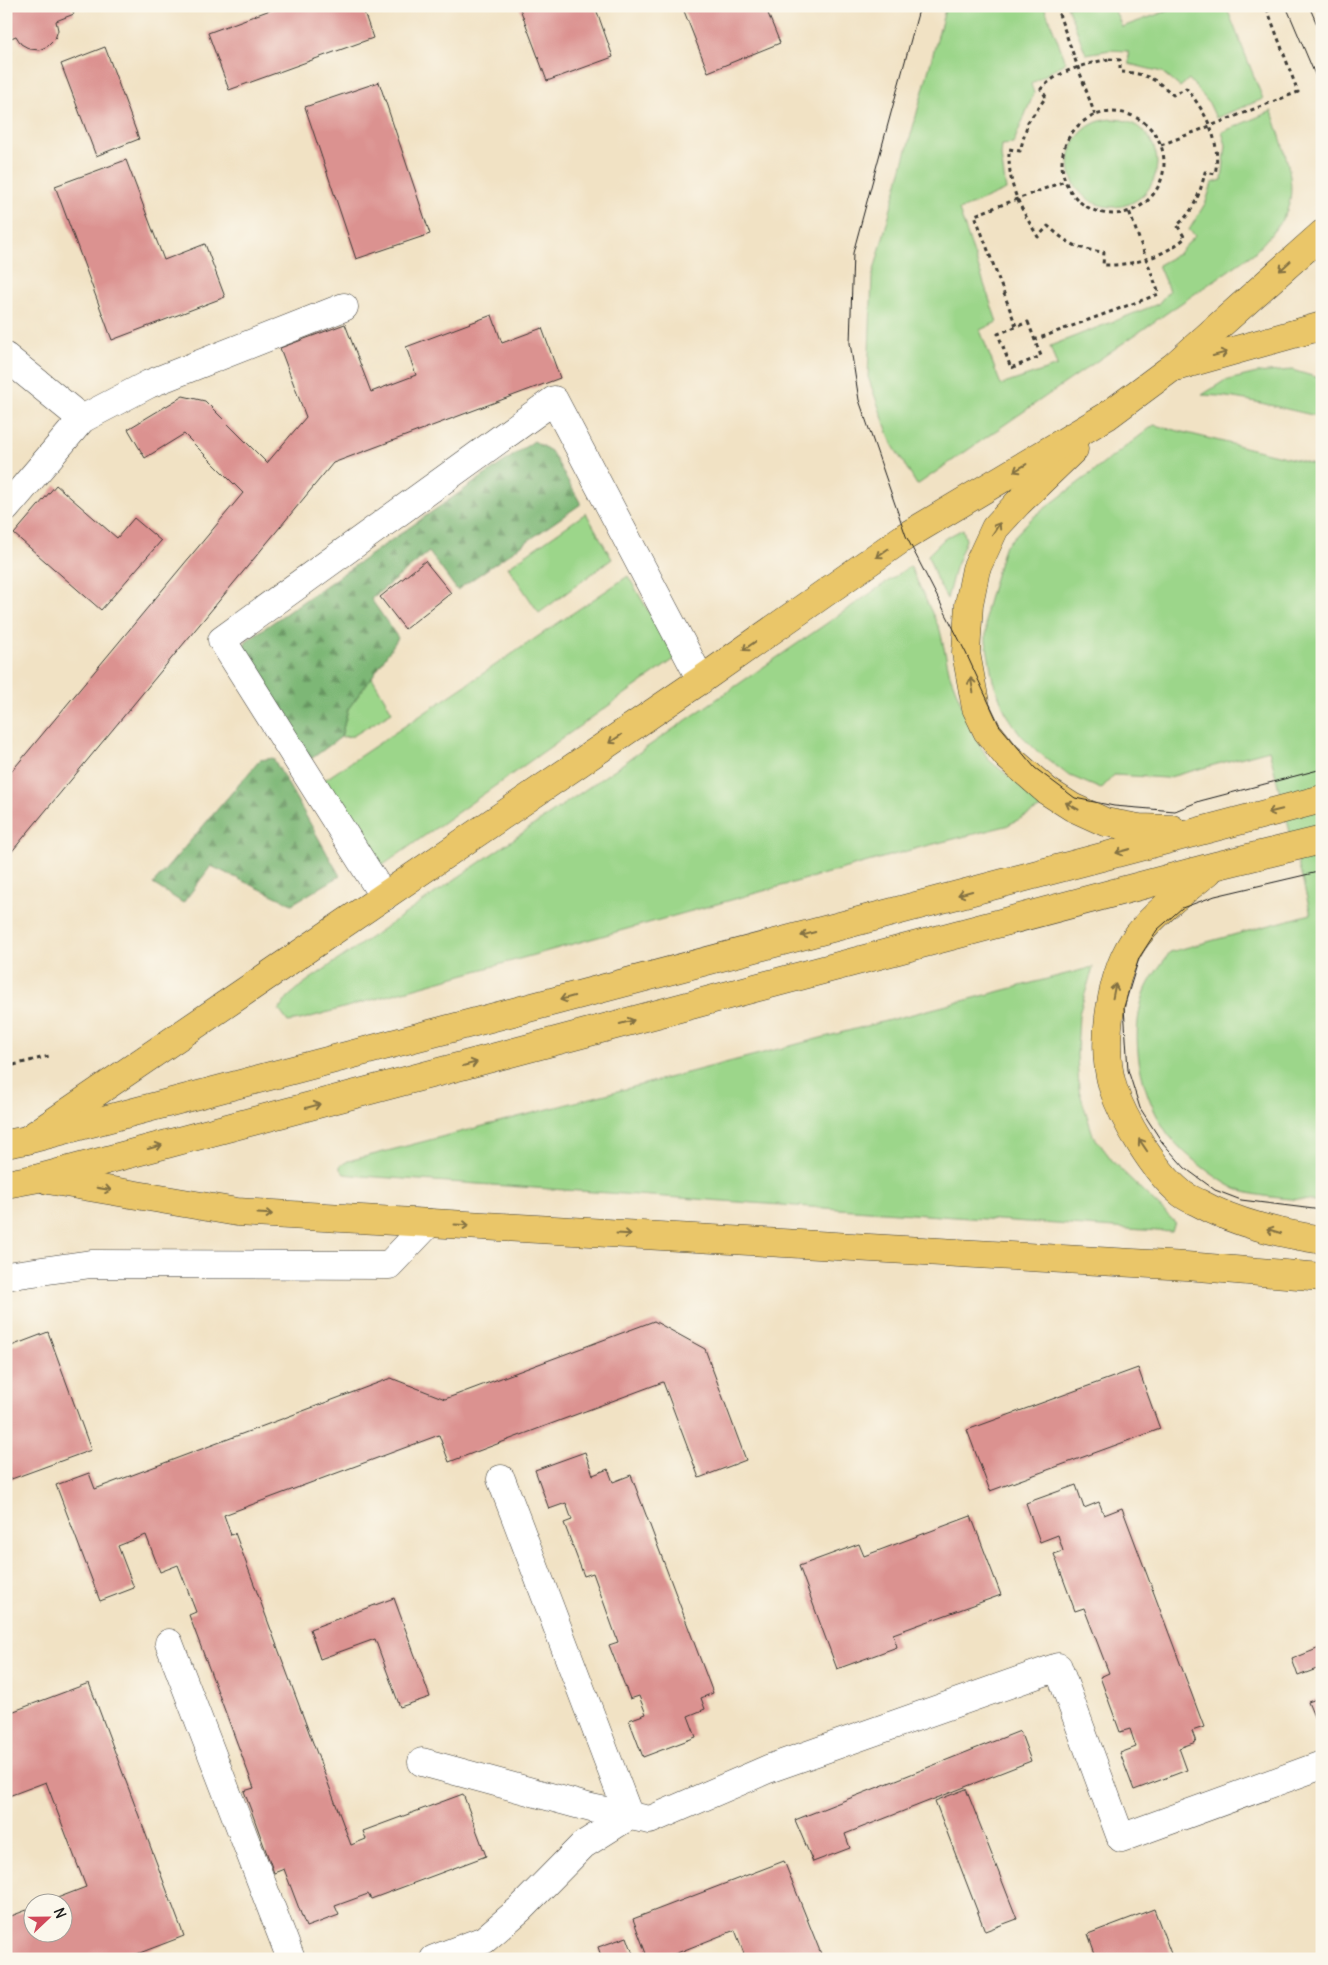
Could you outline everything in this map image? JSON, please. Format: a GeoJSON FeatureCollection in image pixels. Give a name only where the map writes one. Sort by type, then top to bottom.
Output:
{"type":"FeatureCollection","features":[{"type":"Feature","properties":{"kind":"highway"},"geometry":{"type":"LineString","coordinates":[[16,1142],[384,897],[701,680],[906,536],[1107,416],[1173,367],[1322,234]]}},
{"type":"Feature","properties":{"kind":"highway"},"geometry":{"type":"LineString","coordinates":[[1173,367],[1322,326]]}},
{"type":"Feature","properties":{"kind":"highway"},"geometry":{"type":"LineString","coordinates":[[1107,416],[1018,503],[996,528],[976,569],[969,604],[966,654],[976,708],[987,731],[1007,756],[1047,791],[1072,807],[1105,822],[1139,828],[1204,830]]}},
{"type":"Feature","properties":{"kind":"highway"},"geometry":{"type":"LineString","coordinates":[[16,1142],[1322,799]]}},
{"type":"Feature","properties":{"kind":"highway"},"geometry":{"type":"LineString","coordinates":[[6,1184],[39,1178],[1215,866],[1322,840]]}},
{"type":"Feature","properties":{"kind":"highway"},"geometry":{"type":"LineString","coordinates":[[1215,866],[1166,907],[1137,936],[1117,973],[1109,1014],[1108,1054],[1113,1086],[1123,1112],[1138,1139],[1160,1172],[1180,1192],[1221,1215],[1282,1234],[1322,1240]]}},
{"type":"Feature","properties":{"kind":"highway"},"geometry":{"type":"LineString","coordinates":[[39,1178],[237,1212],[1176,1265],[1322,1277]]}},
{"type":"Feature","properties":{"kind":"street"},"geometry":{"type":"LineString","coordinates":[[6,508],[82,419],[149,384],[344,306]]}},
{"type":"Feature","properties":{"kind":"street"},"geometry":{"type":"LineString","coordinates":[[6,357],[82,419]]}},
{"type":"Feature","properties":{"kind":"street"},"geometry":{"type":"LineString","coordinates":[[384,897],[222,640],[554,400],[701,680]]}},
{"type":"Feature","properties":{"kind":"street"},"geometry":{"type":"LineString","coordinates":[[6,1276],[91,1264],[388,1265],[429,1223]]}},
{"type":"Feature","properties":{"kind":"street"},"geometry":{"type":"LineString","coordinates":[[501,1478],[629,1816]]}},
{"type":"Feature","properties":{"kind":"street"},"geometry":{"type":"LineString","coordinates":[[169,1643],[291,1959]]}},
{"type":"Feature","properties":{"kind":"street"},"geometry":{"type":"LineString","coordinates":[[422,1762],[591,1808],[650,1820],[768,1769],[1058,1667],[1121,1838],[1322,1766]]}},
{"type":"Feature","properties":{"kind":"street"},"geometry":{"type":"LineString","coordinates":[[434,1959],[484,1940],[520,1909],[583,1846],[629,1816]]}},
{"type":"Feature","properties":{"kind":"path"},"geometry":{"type":"LineString","coordinates":[[1056,6],[1095,115]]}},
{"type":"Feature","properties":{"kind":"path"},"geometry":{"type":"LineString","coordinates":[[1160,145],[1298,92],[1266,6]]}},
{"type":"Feature","properties":{"kind":"path"},"geometry":{"type":"LineString","coordinates":[[1109,59],[1120,60],[1120,72],[1136,73],[1154,78],[1173,95],[1186,88],[1199,104],[1215,141],[1218,160],[1215,174],[1205,172],[1201,190],[1185,220],[1177,225],[1185,238],[1176,246],[1129,264],[1103,266],[1104,252],[1077,248],[1062,239],[1048,226],[1038,237],[1024,215],[1016,199],[1008,168],[1009,149],[1020,151],[1028,122],[1046,98],[1041,89],[1049,80],[1078,67],[1109,59]]}},
{"type":"Feature","properties":{"kind":"path"},"geometry":{"type":"LineString","coordinates":[[1114,112],[1128,114],[1145,123],[1154,133],[1160,145],[1164,167],[1160,182],[1148,200],[1129,211],[1106,214],[1091,209],[1073,195],[1065,181],[1062,167],[1065,145],[1076,127],[1095,115],[1114,112]]}},
{"type":"Feature","properties":{"kind":"path"},"geometry":{"type":"LineString","coordinates":[[1016,326],[975,215],[1065,181]]}},
{"type":"Feature","properties":{"kind":"path"},"geometry":{"type":"LineString","coordinates":[[1034,340],[1159,294],[1129,211]]}},
{"type":"Feature","properties":{"kind":"path"},"geometry":{"type":"LineString","coordinates":[[1028,322],[1034,340],[1041,356],[1011,368],[998,334],[1028,322]]}},
{"type":"Feature","properties":{"kind":"path"},"geometry":{"type":"LineString","coordinates":[[6,1067],[49,1056]]}},
{"type":"Feature","properties":{"kind":"green space"},"geometry":{"type":"Polygon","coordinates":[[[946,6],[1044,6],[1066,62],[1031,84],[1034,93],[1013,144],[1002,145],[1001,156],[1006,190],[959,210],[997,322],[980,330],[1001,385],[1057,366],[1050,346],[1158,304],[1169,291],[1158,265],[1178,254],[1195,236],[1189,230],[1206,202],[1212,183],[1222,180],[1226,145],[1222,132],[1272,111],[1287,160],[1291,187],[1287,210],[1281,222],[1254,253],[917,485],[892,444],[868,377],[872,278],[946,6]]]}},
{"type":"Feature","properties":{"kind":"green space"},"geometry":{"type":"Polygon","coordinates":[[[1067,6],[1113,6],[1122,27],[1181,6],[1226,6],[1263,99],[1216,118],[1209,103],[1189,79],[1180,87],[1162,72],[1129,64],[1128,51],[1110,50],[1086,54],[1067,6]]]}},
{"type":"Feature","properties":{"kind":"green space"},"geometry":{"type":"Polygon","coordinates":[[[1113,119],[1130,123],[1144,132],[1153,146],[1157,163],[1153,180],[1144,194],[1130,203],[1113,207],[1096,203],[1082,194],[1073,180],[1069,163],[1073,146],[1082,132],[1096,123],[1113,119]]]}},
{"type":"Feature","properties":{"kind":"green space"},"geometry":{"type":"Polygon","coordinates":[[[1292,370],[1322,379],[1322,417],[1247,400],[1202,395],[1224,381],[1257,373],[1292,370]]]}},
{"type":"Feature","properties":{"kind":"green space"},"geometry":{"type":"Polygon","coordinates":[[[1154,425],[1322,466],[1322,1202],[1245,1192],[1227,1184],[1207,1170],[1186,1154],[1164,1128],[1149,1097],[1139,1063],[1137,1028],[1144,994],[1152,978],[1170,952],[1311,914],[1269,750],[1166,778],[1114,775],[1101,789],[1068,775],[1037,751],[1018,732],[1005,711],[993,681],[986,641],[986,610],[1004,547],[1031,519],[1154,425]]]}},
{"type":"Feature","properties":{"kind":"green space"},"geometry":{"type":"Polygon","coordinates":[[[534,441],[551,451],[581,504],[457,590],[429,552],[371,599],[398,638],[348,709],[341,737],[307,762],[240,660],[246,641],[534,441]]]}},
{"type":"Feature","properties":{"kind":"green space"},"geometry":{"type":"Polygon","coordinates":[[[586,513],[612,559],[539,613],[508,567],[586,513]]]}},
{"type":"Feature","properties":{"kind":"green space"},"geometry":{"type":"Polygon","coordinates":[[[963,529],[966,540],[955,568],[947,599],[936,578],[928,555],[944,539],[963,529]]]}},
{"type":"Feature","properties":{"kind":"green space"},"geometry":{"type":"Polygon","coordinates":[[[910,566],[940,630],[950,675],[973,734],[989,760],[1045,806],[1006,826],[918,848],[300,1020],[288,1022],[279,1010],[288,997],[306,982],[910,566]]]}},
{"type":"Feature","properties":{"kind":"green space"},"geometry":{"type":"Polygon","coordinates":[[[628,576],[676,658],[379,868],[320,783],[628,576]]]}},
{"type":"Feature","properties":{"kind":"green space"},"geometry":{"type":"Polygon","coordinates":[[[372,677],[392,712],[353,736],[341,737],[348,709],[372,677]]]}},
{"type":"Feature","properties":{"kind":"green space"},"geometry":{"type":"Polygon","coordinates":[[[273,758],[340,876],[292,904],[211,866],[183,903],[153,884],[260,760],[273,758]]]}},
{"type":"Feature","properties":{"kind":"green space"},"geometry":{"type":"Polygon","coordinates":[[[1093,967],[1079,1014],[1077,1055],[1079,1090],[1093,1135],[1115,1164],[1175,1222],[1172,1232],[362,1176],[344,1174],[340,1169],[340,1166],[348,1161],[1093,967]]]}},
{"type":"Feature","properties":{"kind":"building"},"geometry":{"type":"Polygon","coordinates":[[[6,6],[70,6],[74,14],[56,21],[58,30],[55,39],[48,46],[39,50],[30,49],[21,44],[16,36],[6,40],[6,6]]]}},
{"type":"Feature","properties":{"kind":"building"},"geometry":{"type":"Polygon","coordinates":[[[281,6],[362,6],[373,38],[229,90],[208,33],[281,6]]]}},
{"type":"Feature","properties":{"kind":"building"},"geometry":{"type":"Polygon","coordinates":[[[519,6],[595,6],[613,57],[547,81],[519,6]]]}},
{"type":"Feature","properties":{"kind":"building"},"geometry":{"type":"Polygon","coordinates":[[[682,6],[765,6],[780,43],[708,72],[682,6]]]}},
{"type":"Feature","properties":{"kind":"building"},"geometry":{"type":"Polygon","coordinates":[[[105,47],[139,139],[96,156],[61,64],[105,47]]]}},
{"type":"Feature","properties":{"kind":"building"},"geometry":{"type":"Polygon","coordinates":[[[379,82],[430,234],[356,259],[305,107],[379,82]]]}},
{"type":"Feature","properties":{"kind":"building"},"geometry":{"type":"Polygon","coordinates":[[[126,160],[164,260],[205,244],[225,297],[112,340],[55,186],[126,160]]]}},
{"type":"Feature","properties":{"kind":"building"},"geometry":{"type":"Polygon","coordinates":[[[492,315],[502,343],[542,328],[560,378],[333,463],[9,855],[6,856],[6,778],[243,493],[184,434],[145,458],[128,429],[183,396],[205,401],[267,463],[306,417],[280,348],[345,324],[371,392],[416,375],[406,347],[492,315]]]}},
{"type":"Feature","properties":{"kind":"building"},"geometry":{"type":"Polygon","coordinates":[[[56,485],[117,538],[134,518],[161,541],[101,610],[14,534],[56,485]]]}},
{"type":"Feature","properties":{"kind":"building"},"geometry":{"type":"Polygon","coordinates":[[[425,561],[451,593],[405,629],[380,597],[425,561]]]}},
{"type":"Feature","properties":{"kind":"building"},"geometry":{"type":"Polygon","coordinates":[[[654,1321],[705,1349],[746,1460],[699,1478],[663,1382],[449,1462],[439,1435],[224,1515],[231,1535],[235,1533],[351,1845],[366,1839],[363,1831],[463,1794],[486,1856],[371,1899],[368,1894],[335,1906],[339,1915],[306,1927],[284,1869],[274,1873],[244,1791],[254,1788],[189,1615],[196,1612],[178,1565],[160,1572],[146,1535],[118,1546],[134,1588],[100,1601],[56,1485],[89,1473],[95,1489],[391,1378],[445,1399],[654,1321]]]}},
{"type":"Feature","properties":{"kind":"building"},"geometry":{"type":"Polygon","coordinates":[[[48,1332],[91,1450],[6,1481],[6,1348],[48,1332]]]}},
{"type":"Feature","properties":{"kind":"building"},"geometry":{"type":"Polygon","coordinates":[[[1138,1368],[1160,1429],[990,1491],[967,1430],[1138,1368]]]}},
{"type":"Feature","properties":{"kind":"building"},"geometry":{"type":"Polygon","coordinates":[[[585,1452],[593,1475],[608,1469],[613,1482],[631,1475],[713,1693],[701,1698],[705,1709],[688,1716],[696,1737],[643,1757],[629,1720],[646,1714],[639,1696],[630,1699],[609,1645],[618,1642],[593,1573],[584,1576],[564,1523],[572,1520],[566,1503],[549,1509],[535,1470],[585,1452]]]}},
{"type":"Feature","properties":{"kind":"building"},"geometry":{"type":"Polygon","coordinates":[[[1076,1485],[1084,1508],[1099,1502],[1104,1515],[1122,1508],[1204,1727],[1192,1731],[1196,1742],[1179,1748],[1187,1770],[1134,1790],[1120,1753],[1136,1747],[1130,1729],[1120,1732],[1100,1677],[1109,1673],[1084,1608],[1075,1611],[1054,1554],[1063,1551],[1058,1535],[1040,1542],[1026,1503],[1076,1485]]]}},
{"type":"Feature","properties":{"kind":"building"},"geometry":{"type":"Polygon","coordinates":[[[971,1516],[1001,1595],[893,1634],[897,1647],[837,1669],[799,1566],[859,1544],[864,1556],[971,1516]]]}},
{"type":"Feature","properties":{"kind":"building"},"geometry":{"type":"Polygon","coordinates":[[[394,1598],[430,1697],[400,1707],[375,1639],[320,1659],[310,1629],[394,1598]]]}},
{"type":"Feature","properties":{"kind":"building"},"geometry":{"type":"Polygon","coordinates":[[[1322,1647],[1322,1667],[1298,1676],[1292,1659],[1322,1647]]]}},
{"type":"Feature","properties":{"kind":"building"},"geometry":{"type":"Polygon","coordinates":[[[89,1683],[184,1936],[124,1959],[6,1959],[6,1918],[22,1912],[22,1942],[72,1942],[72,1892],[86,1887],[46,1782],[6,1797],[6,1714],[89,1683]]]}},
{"type":"Feature","properties":{"kind":"building"},"geometry":{"type":"Polygon","coordinates":[[[1322,1697],[1322,1722],[1317,1724],[1308,1702],[1322,1697]]]}},
{"type":"Feature","properties":{"kind":"building"},"geometry":{"type":"Polygon","coordinates":[[[1020,1731],[1031,1761],[845,1834],[850,1848],[813,1862],[795,1820],[1020,1731]]]}},
{"type":"Feature","properties":{"kind":"building"},"geometry":{"type":"Polygon","coordinates":[[[966,1789],[1017,1919],[985,1931],[935,1801],[966,1789]]]}},
{"type":"Feature","properties":{"kind":"building"},"geometry":{"type":"Polygon","coordinates":[[[784,1861],[823,1959],[746,1959],[735,1930],[662,1959],[648,1959],[633,1919],[784,1861]]]}},
{"type":"Feature","properties":{"kind":"building"},"geometry":{"type":"Polygon","coordinates":[[[1154,1909],[1173,1959],[1097,1959],[1088,1934],[1154,1909]]]}},
{"type":"Feature","properties":{"kind":"building"},"geometry":{"type":"Polygon","coordinates":[[[627,1937],[635,1959],[602,1959],[598,1947],[627,1937]]]}},
{"type":"Feature","properties":{"kind":"tram line"},"geometry":{"type":"LineString","coordinates":[[920,6],[853,253],[850,343],[859,400],[906,536],[966,653],[999,725],[1035,768],[1075,798],[1114,806],[1175,811],[1200,801],[1322,769]]}},
{"type":"Feature","properties":{"kind":"tram line"},"geometry":{"type":"LineString","coordinates":[[1286,6],[1322,91]]}},
{"type":"Feature","properties":{"kind":"tram line"},"geometry":{"type":"LineString","coordinates":[[1309,6],[1322,36]]}},
{"type":"Feature","properties":{"kind":"tram line"},"geometry":{"type":"LineString","coordinates":[[1322,871],[1215,896],[1182,908],[1157,930],[1139,958],[1124,1007],[1128,1070],[1140,1108],[1162,1142],[1185,1168],[1215,1190],[1241,1200],[1322,1210]]}}]}
